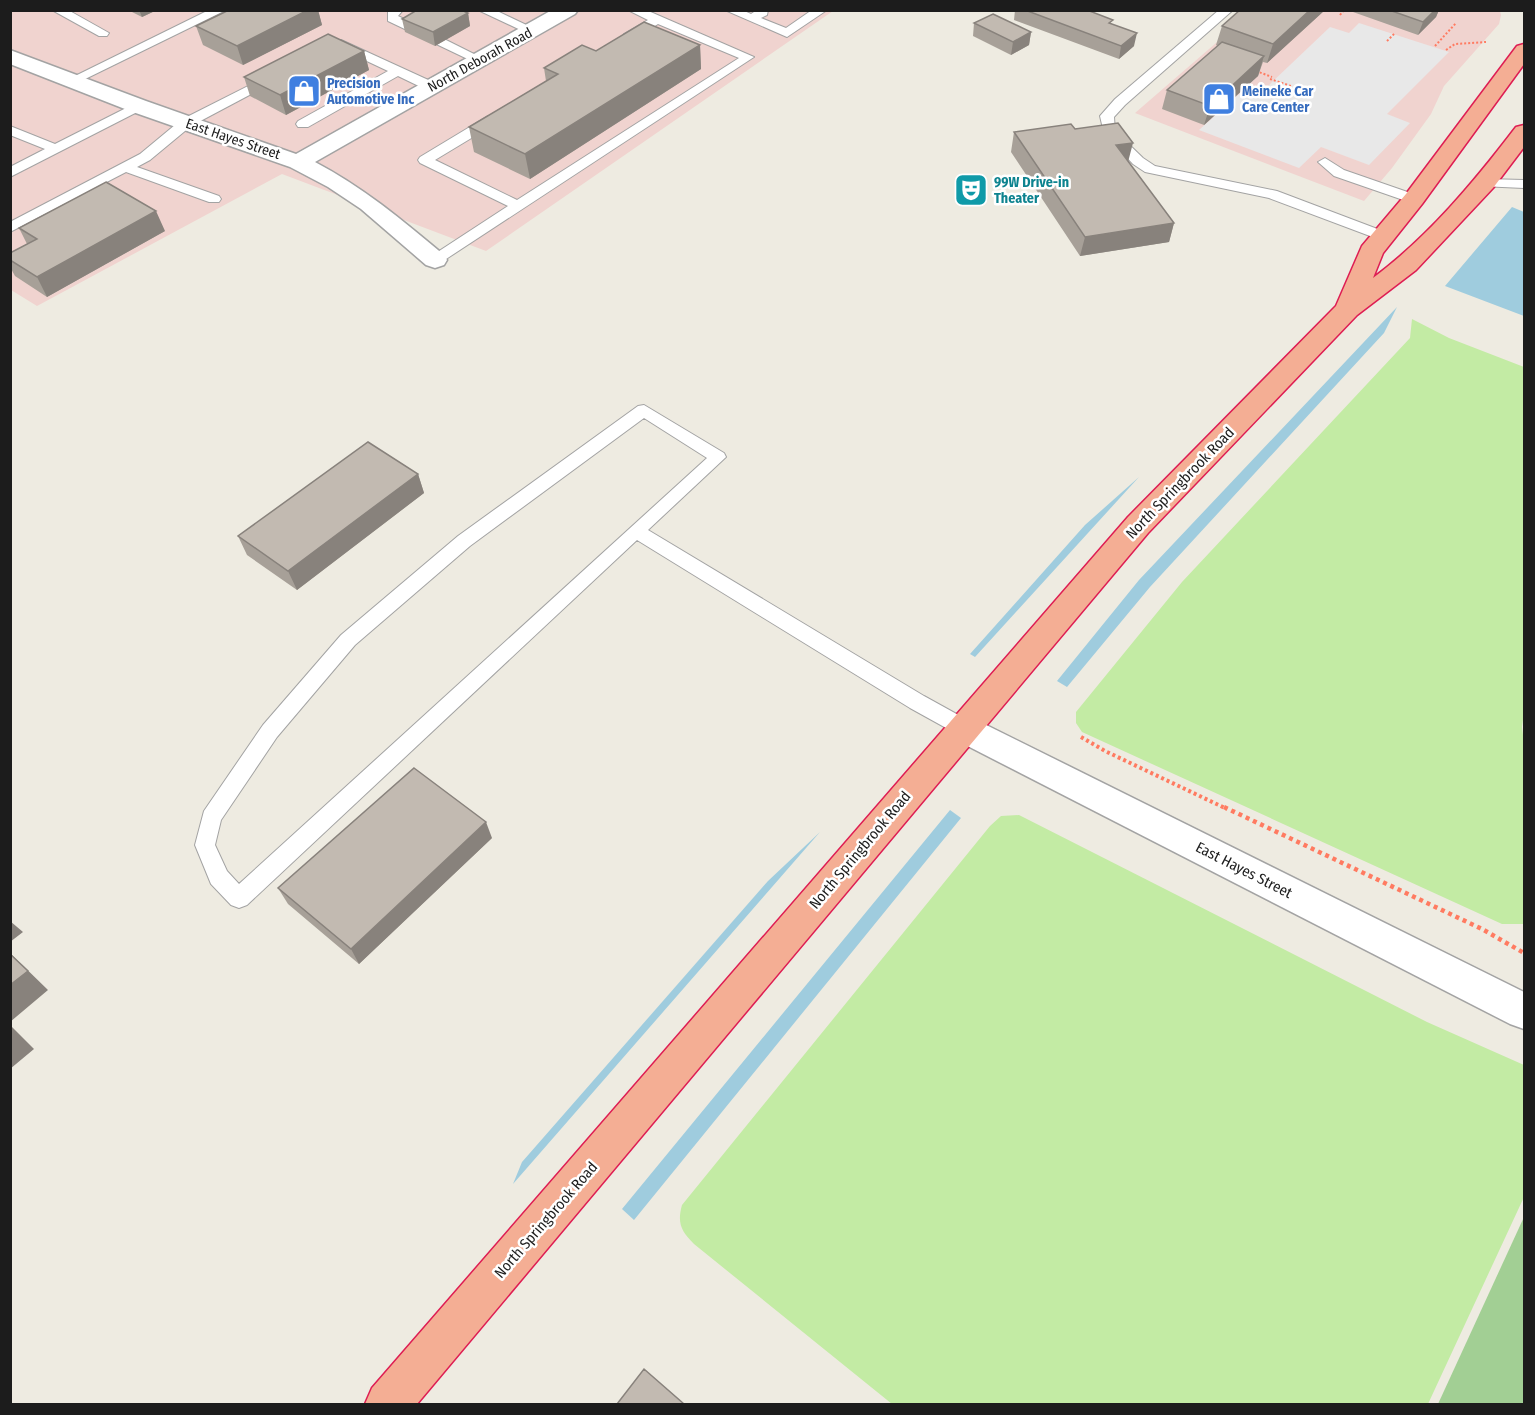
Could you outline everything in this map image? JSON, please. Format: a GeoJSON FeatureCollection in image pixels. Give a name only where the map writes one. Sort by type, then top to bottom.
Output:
{"type":"FeatureCollection","features":[{"type":"Feature","properties":{"kind":"highway","name":"North Springbrook Road"},"geometry":{"type":"LineString","coordinates":[[1348,309],[1371,251],[1414,199],[1524,50]]}},
{"type":"Feature","properties":{"kind":"highway","name":"North Springbrook Road"},"geometry":{"type":"LineString","coordinates":[[388,1404],[1138,525],[1348,309],[1407,265],[1485,183],[1523,136]]}},
{"type":"Feature","properties":{"kind":"highway"},"geometry":{"type":"LineString","coordinates":[[1407,265],[1400,246],[1432,206],[1414,199]]}},
{"type":"Feature","properties":{"kind":"street","name":"North Deborah Road"},"geometry":{"type":"LineString","coordinates":[[298,162],[568,10]]}},
{"type":"Feature","properties":{"kind":"street","name":"East Hayes Street"},"geometry":{"type":"LineString","coordinates":[[10,56],[138,106],[298,162],[336,182],[369,204],[435,260]]}},
{"type":"Feature","properties":{"kind":"street","name":"East Hayes Street"},"geometry":{"type":"LineString","coordinates":[[964,728],[1013,755],[1524,1011]]}},
{"type":"Feature","properties":{"kind":"lane"},"geometry":{"type":"LineString","coordinates":[[58,10],[103,33]]}},
{"type":"Feature","properties":{"kind":"lane"},"geometry":{"type":"LineString","coordinates":[[73,80],[220,10]]}},
{"type":"Feature","properties":{"kind":"lane"},"geometry":{"type":"LineString","coordinates":[[397,10],[392,13],[392,18],[487,56]]}},
{"type":"Feature","properties":{"kind":"lane"},"geometry":{"type":"LineString","coordinates":[[405,10],[404,12],[487,56]]}},
{"type":"Feature","properties":{"kind":"lane"},"geometry":{"type":"LineString","coordinates":[[484,10],[533,30]]}},
{"type":"Feature","properties":{"kind":"lane"},"geometry":{"type":"LineString","coordinates":[[435,260],[748,57],[634,10]]}},
{"type":"Feature","properties":{"kind":"lane"},"geometry":{"type":"LineString","coordinates":[[731,10],[788,33],[821,10]]}},
{"type":"Feature","properties":{"kind":"lane"},"geometry":{"type":"LineString","coordinates":[[752,19],[765,10]]}},
{"type":"Feature","properties":{"kind":"lane"},"geometry":{"type":"LineString","coordinates":[[1227,10],[1120,102],[1107,116],[1104,130],[1138,161],[1150,168],[1178,176],[1272,194],[1383,236]]}},
{"type":"Feature","properties":{"kind":"lane"},"geometry":{"type":"LineString","coordinates":[[616,44],[656,20]]}},
{"type":"Feature","properties":{"kind":"lane"},"geometry":{"type":"LineString","coordinates":[[328,48],[339,43],[432,87]]}},
{"type":"Feature","properties":{"kind":"lane"},"geometry":{"type":"LineString","coordinates":[[303,123],[397,71]]}},
{"type":"Feature","properties":{"kind":"lane"},"geometry":{"type":"LineString","coordinates":[[10,228],[145,157],[186,123],[278,75]]}},
{"type":"Feature","properties":{"kind":"lane"},"geometry":{"type":"LineString","coordinates":[[10,173],[138,106]]}},
{"type":"Feature","properties":{"kind":"lane"},"geometry":{"type":"LineString","coordinates":[[505,111],[425,160],[518,206]]}},
{"type":"Feature","properties":{"kind":"lane"},"geometry":{"type":"LineString","coordinates":[[10,130],[56,149]]}},
{"type":"Feature","properties":{"kind":"lane"},"geometry":{"type":"LineString","coordinates":[[1325,162],[1339,172],[1414,199]]}},
{"type":"Feature","properties":{"kind":"lane"},"geometry":{"type":"LineString","coordinates":[[126,167],[214,199]]}},
{"type":"Feature","properties":{"kind":"lane"},"geometry":{"type":"LineString","coordinates":[[1485,183],[1524,184]]}},
{"type":"Feature","properties":{"kind":"lane"},"geometry":{"type":"LineString","coordinates":[[644,410],[718,457],[636,531],[239,898],[219,877],[205,845],[211,817],[270,731],[348,640],[464,542],[644,410]]}},
{"type":"Feature","properties":{"kind":"lane"},"geometry":{"type":"LineString","coordinates":[[636,531],[917,702],[964,728]]}},
{"type":"Feature","properties":{"kind":"path"},"geometry":{"type":"LineString","coordinates":[[1340,15],[1344,10]]}},
{"type":"Feature","properties":{"kind":"path"},"geometry":{"type":"LineString","coordinates":[[1435,46],[1456,22]]}},
{"type":"Feature","properties":{"kind":"path"},"geometry":{"type":"LineString","coordinates":[[1386,41],[1395,33]]}},
{"type":"Feature","properties":{"kind":"path"},"geometry":{"type":"LineString","coordinates":[[1446,50],[1455,44],[1486,42]]}},
{"type":"Feature","properties":{"kind":"path"},"geometry":{"type":"LineString","coordinates":[[1252,70],[1291,86]]}},
{"type":"Feature","properties":{"kind":"path"},"geometry":{"type":"LineString","coordinates":[[1081,737],[1105,751],[1482,929],[1524,953]]}},
{"type":"Feature","properties":{"kind":"shaded area"},"geometry":{"type":"Polygon","coordinates":[[[10,11],[833,11],[486,251],[282,174],[37,306],[11,290],[10,11]]]}},
{"type":"Feature","properties":{"kind":"shaded area"},"geometry":{"type":"Polygon","coordinates":[[[1253,11],[1500,11],[1501,15],[1499,24],[1444,86],[1431,114],[1392,168],[1364,201],[1135,113],[1253,11]]]}},
{"type":"Feature","properties":{"kind":"shaded area"},"geometry":{"type":"Polygon","coordinates":[[[1359,23],[1449,52],[1387,114],[1410,123],[1369,165],[1321,147],[1299,168],[1199,130],[1246,88],[1271,97],[1286,94],[1268,86],[1330,27],[1349,33],[1359,23]]]}},
{"type":"Feature","properties":{"kind":"green space"},"geometry":{"type":"Polygon","coordinates":[[[1412,319],[1449,338],[1524,367],[1524,712],[1522,727],[1524,743],[1524,924],[1502,924],[1082,732],[1076,723],[1076,712],[1182,582],[1410,338],[1412,319]]]}},
{"type":"Feature","properties":{"kind":"green space"},"geometry":{"type":"Polygon","coordinates":[[[1019,815],[1427,1022],[1524,1065],[1524,1197],[1428,1404],[892,1404],[694,1244],[686,1235],[680,1222],[682,1205],[990,826],[1001,816],[1019,815]]]}},
{"type":"Feature","properties":{"kind":"green space"},"geometry":{"type":"Polygon","coordinates":[[[1524,1217],[1524,1404],[1438,1404],[1524,1217]]]}},
{"type":"Feature","properties":{"kind":"water"},"geometry":{"type":"Polygon","coordinates":[[[1512,207],[1524,212],[1524,316],[1445,286],[1512,207]]]}},
{"type":"Feature","properties":{"kind":"water"},"geometry":{"type":"Polygon","coordinates":[[[1397,307],[1384,333],[1150,587],[1067,687],[1057,681],[1139,580],[1397,307]]]}},
{"type":"Feature","properties":{"kind":"water"},"geometry":{"type":"Polygon","coordinates":[[[1139,477],[975,657],[970,654],[1085,525],[1139,477]]]}},
{"type":"Feature","properties":{"kind":"water"},"geometry":{"type":"Polygon","coordinates":[[[950,810],[961,818],[634,1220],[622,1209],[950,810]]]}},
{"type":"Feature","properties":{"kind":"water"},"geometry":{"type":"Polygon","coordinates":[[[820,832],[513,1184],[522,1162],[768,881],[820,832]]]}},
{"type":"Feature","properties":{"kind":"building"},"geometry":{"type":"Polygon","coordinates":[[[229,10],[308,10],[237,46],[196,26],[229,10]]]}},
{"type":"Feature","properties":{"kind":"building"},"geometry":{"type":"Polygon","coordinates":[[[417,10],[461,10],[468,13],[433,32],[402,19],[417,10]]]}},
{"type":"Feature","properties":{"kind":"building"},"geometry":{"type":"Polygon","coordinates":[[[1025,10],[1087,10],[1113,20],[1109,23],[1137,33],[1121,46],[1025,10]]]}},
{"type":"Feature","properties":{"kind":"building"},"geometry":{"type":"Polygon","coordinates":[[[1240,10],[1310,10],[1273,44],[1222,26],[1240,10]]]}},
{"type":"Feature","properties":{"kind":"building"},"geometry":{"type":"Polygon","coordinates":[[[1389,10],[1435,10],[1423,22],[1389,10]]]}},
{"type":"Feature","properties":{"kind":"building"},"geometry":{"type":"Polygon","coordinates":[[[993,14],[1031,32],[1013,42],[974,23],[993,14]]]}},
{"type":"Feature","properties":{"kind":"building"},"geometry":{"type":"Polygon","coordinates":[[[644,22],[700,45],[525,154],[469,127],[558,74],[544,68],[582,45],[596,51],[644,22]]]}},
{"type":"Feature","properties":{"kind":"building"},"geometry":{"type":"Polygon","coordinates":[[[328,34],[364,51],[280,95],[244,77],[328,34]]]}},
{"type":"Feature","properties":{"kind":"building"},"geometry":{"type":"Polygon","coordinates":[[[1222,42],[1264,56],[1210,106],[1167,90],[1222,42]]]}},
{"type":"Feature","properties":{"kind":"building"},"geometry":{"type":"Polygon","coordinates":[[[1118,123],[1133,143],[1116,145],[1174,223],[1085,237],[1014,132],[1071,124],[1075,129],[1118,123]]]}},
{"type":"Feature","properties":{"kind":"building"},"geometry":{"type":"Polygon","coordinates":[[[106,182],[156,211],[37,277],[10,260],[10,253],[37,239],[19,228],[106,182]]]}},
{"type":"Feature","properties":{"kind":"building"},"geometry":{"type":"Polygon","coordinates":[[[368,442],[418,474],[288,571],[238,536],[368,442]]]}},
{"type":"Feature","properties":{"kind":"building"},"geometry":{"type":"Polygon","coordinates":[[[414,768],[486,822],[351,949],[278,888],[414,768]]]}},
{"type":"Feature","properties":{"kind":"building"},"geometry":{"type":"Polygon","coordinates":[[[10,954],[28,971],[10,985],[10,954]]]}},
{"type":"Feature","properties":{"kind":"building"},"geometry":{"type":"Polygon","coordinates":[[[644,1369],[684,1404],[617,1404],[644,1369]]]}},
{"type":"Feature","properties":{"kind":"place","name":"Precision Automotive Inc"},"geometry":{"type":"Point","coordinates":[304,91]}},
{"type":"Feature","properties":{"kind":"place","name":"Meineke Car Care Center"},"geometry":{"type":"Point","coordinates":[1219,99]}},
{"type":"Feature","properties":{"kind":"place","name":"99W Drive-in Theater"},"geometry":{"type":"Point","coordinates":[971,190]}}]}
